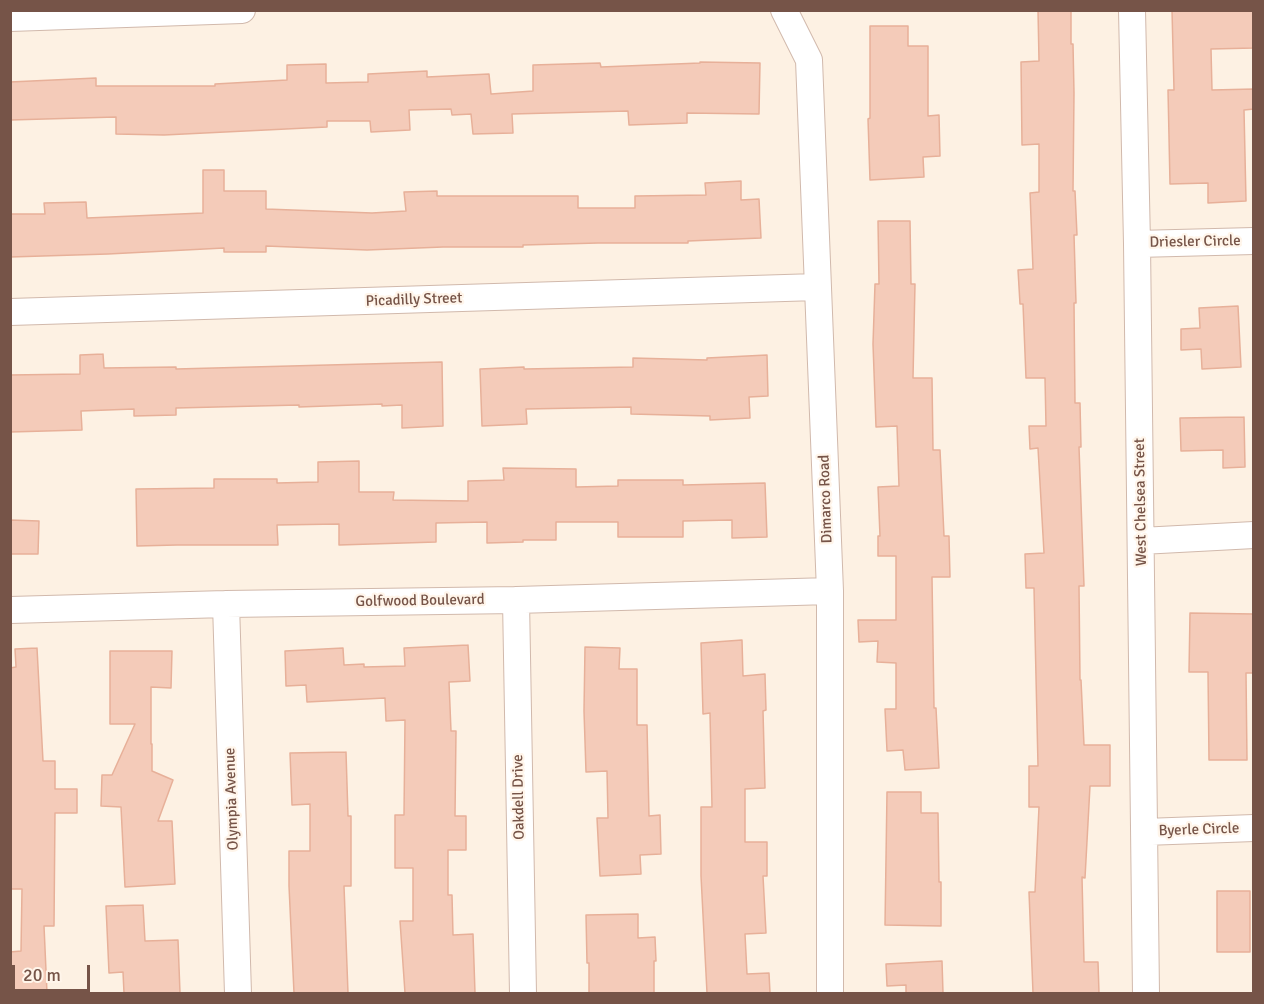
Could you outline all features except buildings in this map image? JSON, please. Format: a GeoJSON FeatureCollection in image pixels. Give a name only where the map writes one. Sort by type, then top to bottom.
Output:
{"type":"FeatureCollection","features":[{"type":"Feature","properties":{"kind":"street"},"geometry":{"type":"LineString","coordinates":[[10,18],[242,10]]}},
{"type":"Feature","properties":{"kind":"street","name":"Dimarco Road"},"geometry":{"type":"LineString","coordinates":[[784,10],[809,60],[830,591],[830,993]]}},
{"type":"Feature","properties":{"kind":"street","name":"West Chelsea Street"},"geometry":{"type":"LineString","coordinates":[[1132,10],[1146,993]]}},
{"type":"Feature","properties":{"kind":"street","name":"Driesler Circle"},"geometry":{"type":"LineString","coordinates":[[1137,244],[1254,241]]}},
{"type":"Feature","properties":{"kind":"street","name":"Picadilly Street"},"geometry":{"type":"LineString","coordinates":[[10,312],[817,287]]}},
{"type":"Feature","properties":{"kind":"street"},"geometry":{"type":"LineString","coordinates":[[1141,541],[1254,535]]}},
{"type":"Feature","properties":{"kind":"street","name":"Golfwood Boulevard"},"geometry":{"type":"LineString","coordinates":[[10,610],[830,591]]}},
{"type":"Feature","properties":{"kind":"street","name":"Oakdell Drive"},"geometry":{"type":"LineString","coordinates":[[516,600],[523,993]]}},
{"type":"Feature","properties":{"kind":"street","name":"Olympia Avenue"},"geometry":{"type":"LineString","coordinates":[[226,604],[238,993]]}},
{"type":"Feature","properties":{"kind":"street","name":"Byerle Circle"},"geometry":{"type":"LineString","coordinates":[[1145,832],[1254,828]]}}]}
